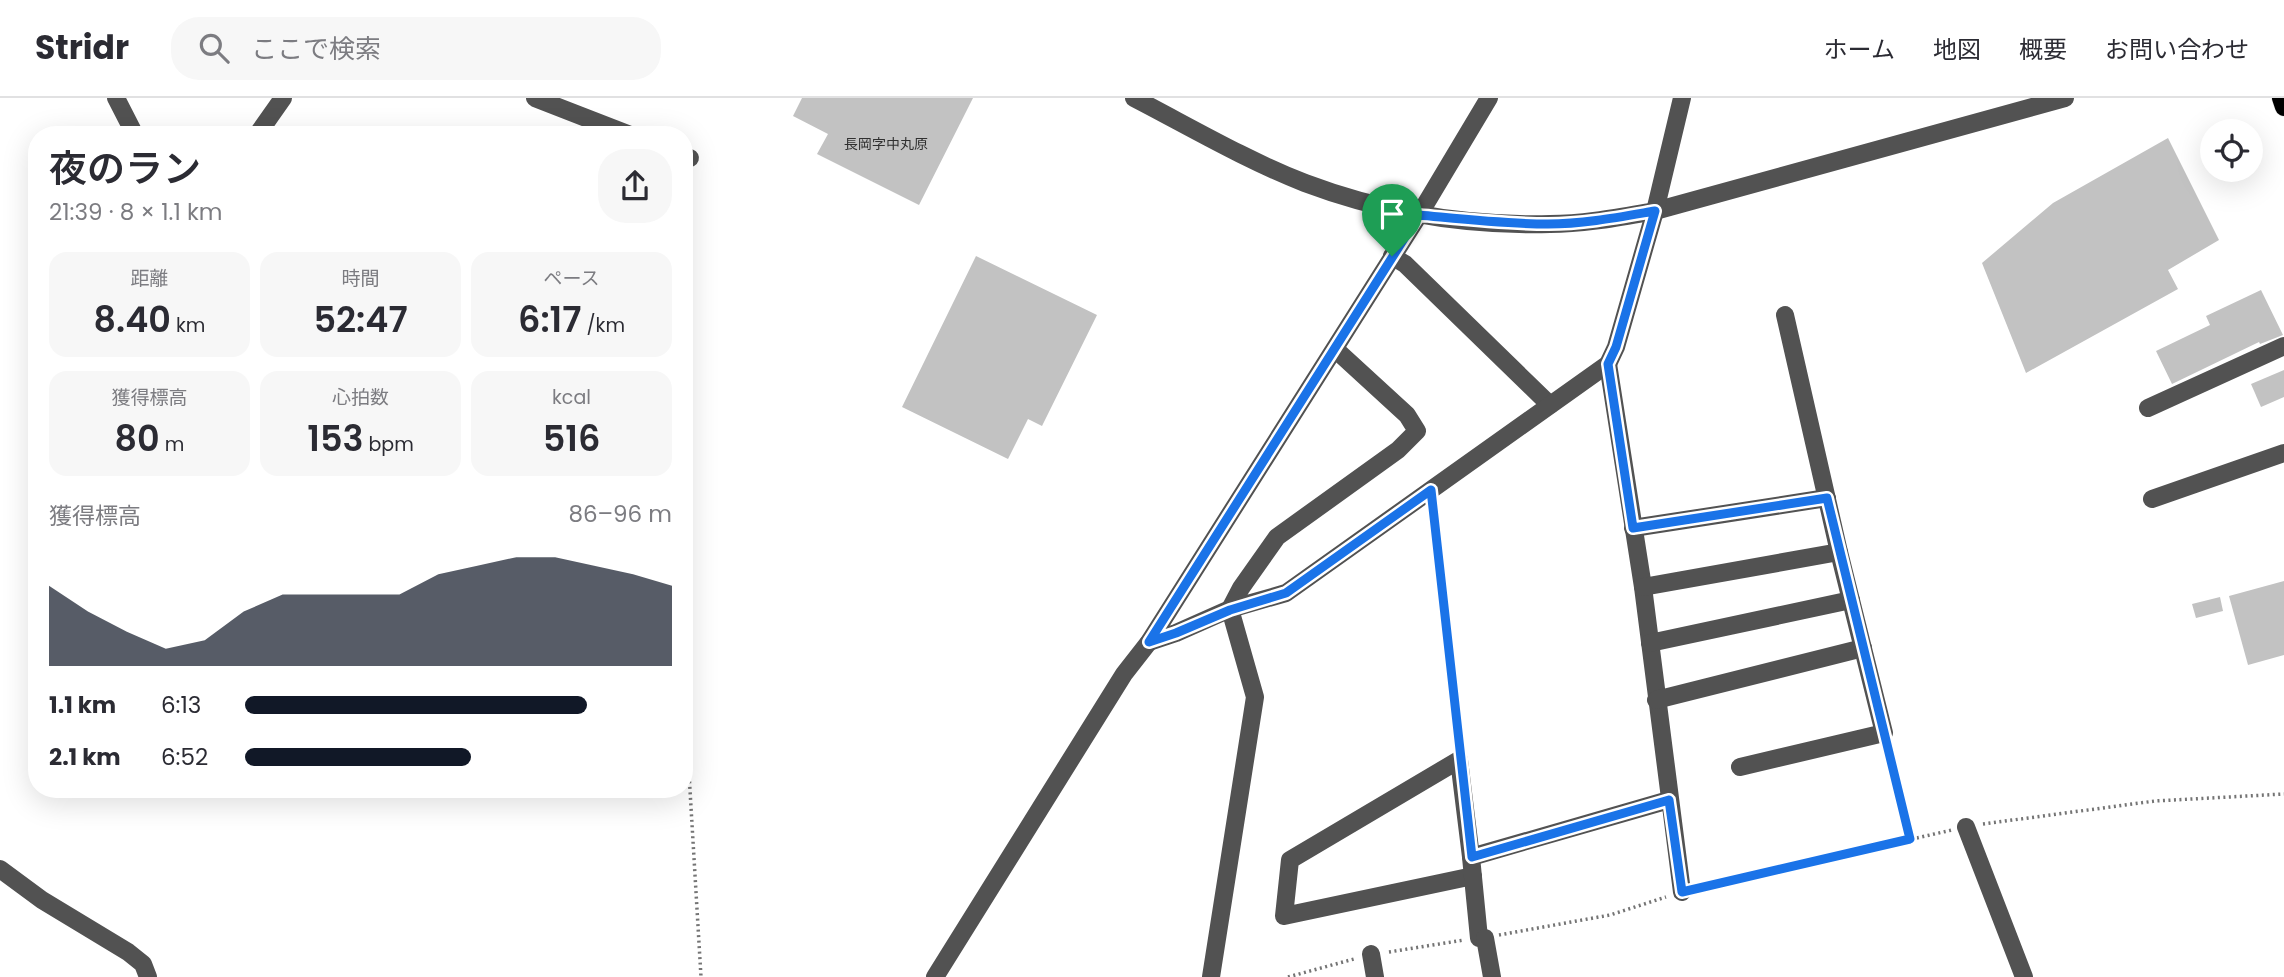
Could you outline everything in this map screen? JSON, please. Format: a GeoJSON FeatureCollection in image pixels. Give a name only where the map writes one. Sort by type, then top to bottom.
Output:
{"type":"FeatureCollection","features":[{"type":"Feature","properties":{"kind":"main road"},"geometry":{"type":"LineString","coordinates":[[2281,98],[2284,107]]}},
{"type":"Feature","properties":{"kind":"street"},"geometry":{"type":"LineString","coordinates":[[116,98],[130,126]]}},
{"type":"Feature","properties":{"kind":"street"},"geometry":{"type":"LineString","coordinates":[[263,126],[283,98]]}},
{"type":"Feature","properties":{"kind":"street"},"geometry":{"type":"LineString","coordinates":[[535,98],[569,104],[612,126]]}},
{"type":"Feature","properties":{"kind":"street"},"geometry":{"type":"LineString","coordinates":[[1134,98],[1268,167],[1305,183],[1369,204],[1419,215],[1550,224],[1593,221],[1655,211],[2064,98]]}},
{"type":"Feature","properties":{"kind":"street"},"geometry":{"type":"LineString","coordinates":[[935,977],[1124,674],[1149,642],[1335,349],[1489,98]]}},
{"type":"Feature","properties":{"kind":"street"},"geometry":{"type":"LineString","coordinates":[[1149,642],[1230,610],[1286,593],[1608,364],[1616,347],[1655,211],[1682,98]]}},
{"type":"Feature","properties":{"kind":"street"},"geometry":{"type":"LineString","coordinates":[[1392,256],[1405,264],[1550,405]]}},
{"type":"Feature","properties":{"kind":"street"},"geometry":{"type":"LineString","coordinates":[[1740,767],[1884,733],[1785,315]]}},
{"type":"Feature","properties":{"kind":"street"},"geometry":{"type":"LineString","coordinates":[[2148,408],[2284,346]]}},
{"type":"Feature","properties":{"kind":"street"},"geometry":{"type":"LineString","coordinates":[[1210,977],[1255,696],[1230,610],[1241,588],[1277,537],[1398,450],[1417,431],[1408,415],[1335,349]]}},
{"type":"Feature","properties":{"kind":"street"},"geometry":{"type":"LineString","coordinates":[[1608,364],[1643,587],[1682,892]]}},
{"type":"Feature","properties":{"kind":"street"},"geometry":{"type":"LineString","coordinates":[[2152,499],[2284,453]]}},
{"type":"Feature","properties":{"kind":"street"},"geometry":{"type":"LineString","coordinates":[[1633,528],[1827,498]]}},
{"type":"Feature","properties":{"kind":"street"},"geometry":{"type":"LineString","coordinates":[[1643,587],[1839,552]]}},
{"type":"Feature","properties":{"kind":"street"},"geometry":{"type":"LineString","coordinates":[[1650,643],[1851,600]]}},
{"type":"Feature","properties":{"kind":"street"},"geometry":{"type":"LineString","coordinates":[[1656,700],[1863,648]]}},
{"type":"Feature","properties":{"kind":"street"},"geometry":{"type":"LineString","coordinates":[[1473,876],[1284,916],[1290,860],[1459,760],[1482,938],[1492,977]]}},
{"type":"Feature","properties":{"kind":"street"},"geometry":{"type":"LineString","coordinates":[[1472,857],[1669,800]]}},
{"type":"Feature","properties":{"kind":"street"},"geometry":{"type":"LineString","coordinates":[[1966,827],[2024,977]]}},
{"type":"Feature","properties":{"kind":"street"},"geometry":{"type":"LineString","coordinates":[[0,869],[42,900],[128,952],[143,964],[148,977]]}},
{"type":"Feature","properties":{"kind":"street"},"geometry":{"type":"LineString","coordinates":[[1371,954],[1375,977]]}},
{"type":"Feature","properties":{"kind":"path"},"geometry":{"type":"LineString","coordinates":[[1431,490],[1456,706],[1459,760]]}},
{"type":"Feature","properties":{"kind":"path"},"geometry":{"type":"LineString","coordinates":[[1884,733],[1910,839]]}},
{"type":"Feature","properties":{"kind":"path"},"geometry":{"type":"LineString","coordinates":[[1288,977],[1371,954],[1610,915],[1682,892],[1966,827],[2155,801],[2284,794]]}},
{"type":"Feature","properties":{"kind":"path"},"geometry":{"type":"LineString","coordinates":[[690,798],[701,977]]}},
{"type":"Feature","properties":{"kind":"building"},"geometry":{"type":"Polygon","coordinates":[[[802,98],[973,98],[919,205],[817,154],[828,134],[793,116],[802,98]]]}},
{"type":"Feature","properties":{"kind":"building"},"geometry":{"type":"Polygon","coordinates":[[[2168,138],[2219,240],[2168,270],[2178,289],[2026,373],[1982,263],[2053,203],[2168,138]]]}},
{"type":"Feature","properties":{"kind":"building"},"geometry":{"type":"Polygon","coordinates":[[[976,256],[1097,315],[1042,426],[1028,419],[1008,459],[902,407],[976,256]]]}},
{"type":"Feature","properties":{"kind":"building"},"geometry":{"type":"Polygon","coordinates":[[[2261,290],[2283,335],[2260,344],[2259,342],[2172,384],[2156,351],[2210,325],[2206,316],[2261,290]]]}},
{"type":"Feature","properties":{"kind":"building"},"geometry":{"type":"Polygon","coordinates":[[[2284,370],[2284,397],[2261,407],[2251,384],[2284,370]]]}},
{"type":"Feature","properties":{"kind":"building"},"geometry":{"type":"Polygon","coordinates":[[[2284,581],[2284,655],[2248,665],[2229,596],[2284,581]]]}},
{"type":"Feature","properties":{"kind":"building"},"geometry":{"type":"Polygon","coordinates":[[[2220,597],[2223,611],[2196,618],[2192,604],[2220,597]]]}},
{"type":"Feature","properties":{"kind":"route"},"geometry":{"type":"LineString","coordinates":[[1655,211],[1616,347],[1608,364],[1633,528],[1827,498],[1910,839],[1682,892],[1669,800],[1472,857],[1459,760],[1456,706],[1431,490],[1286,593],[1230,610],[1149,642],[1392,256],[1419,215],[1550,224],[1593,221],[1655,211]]}}]}
